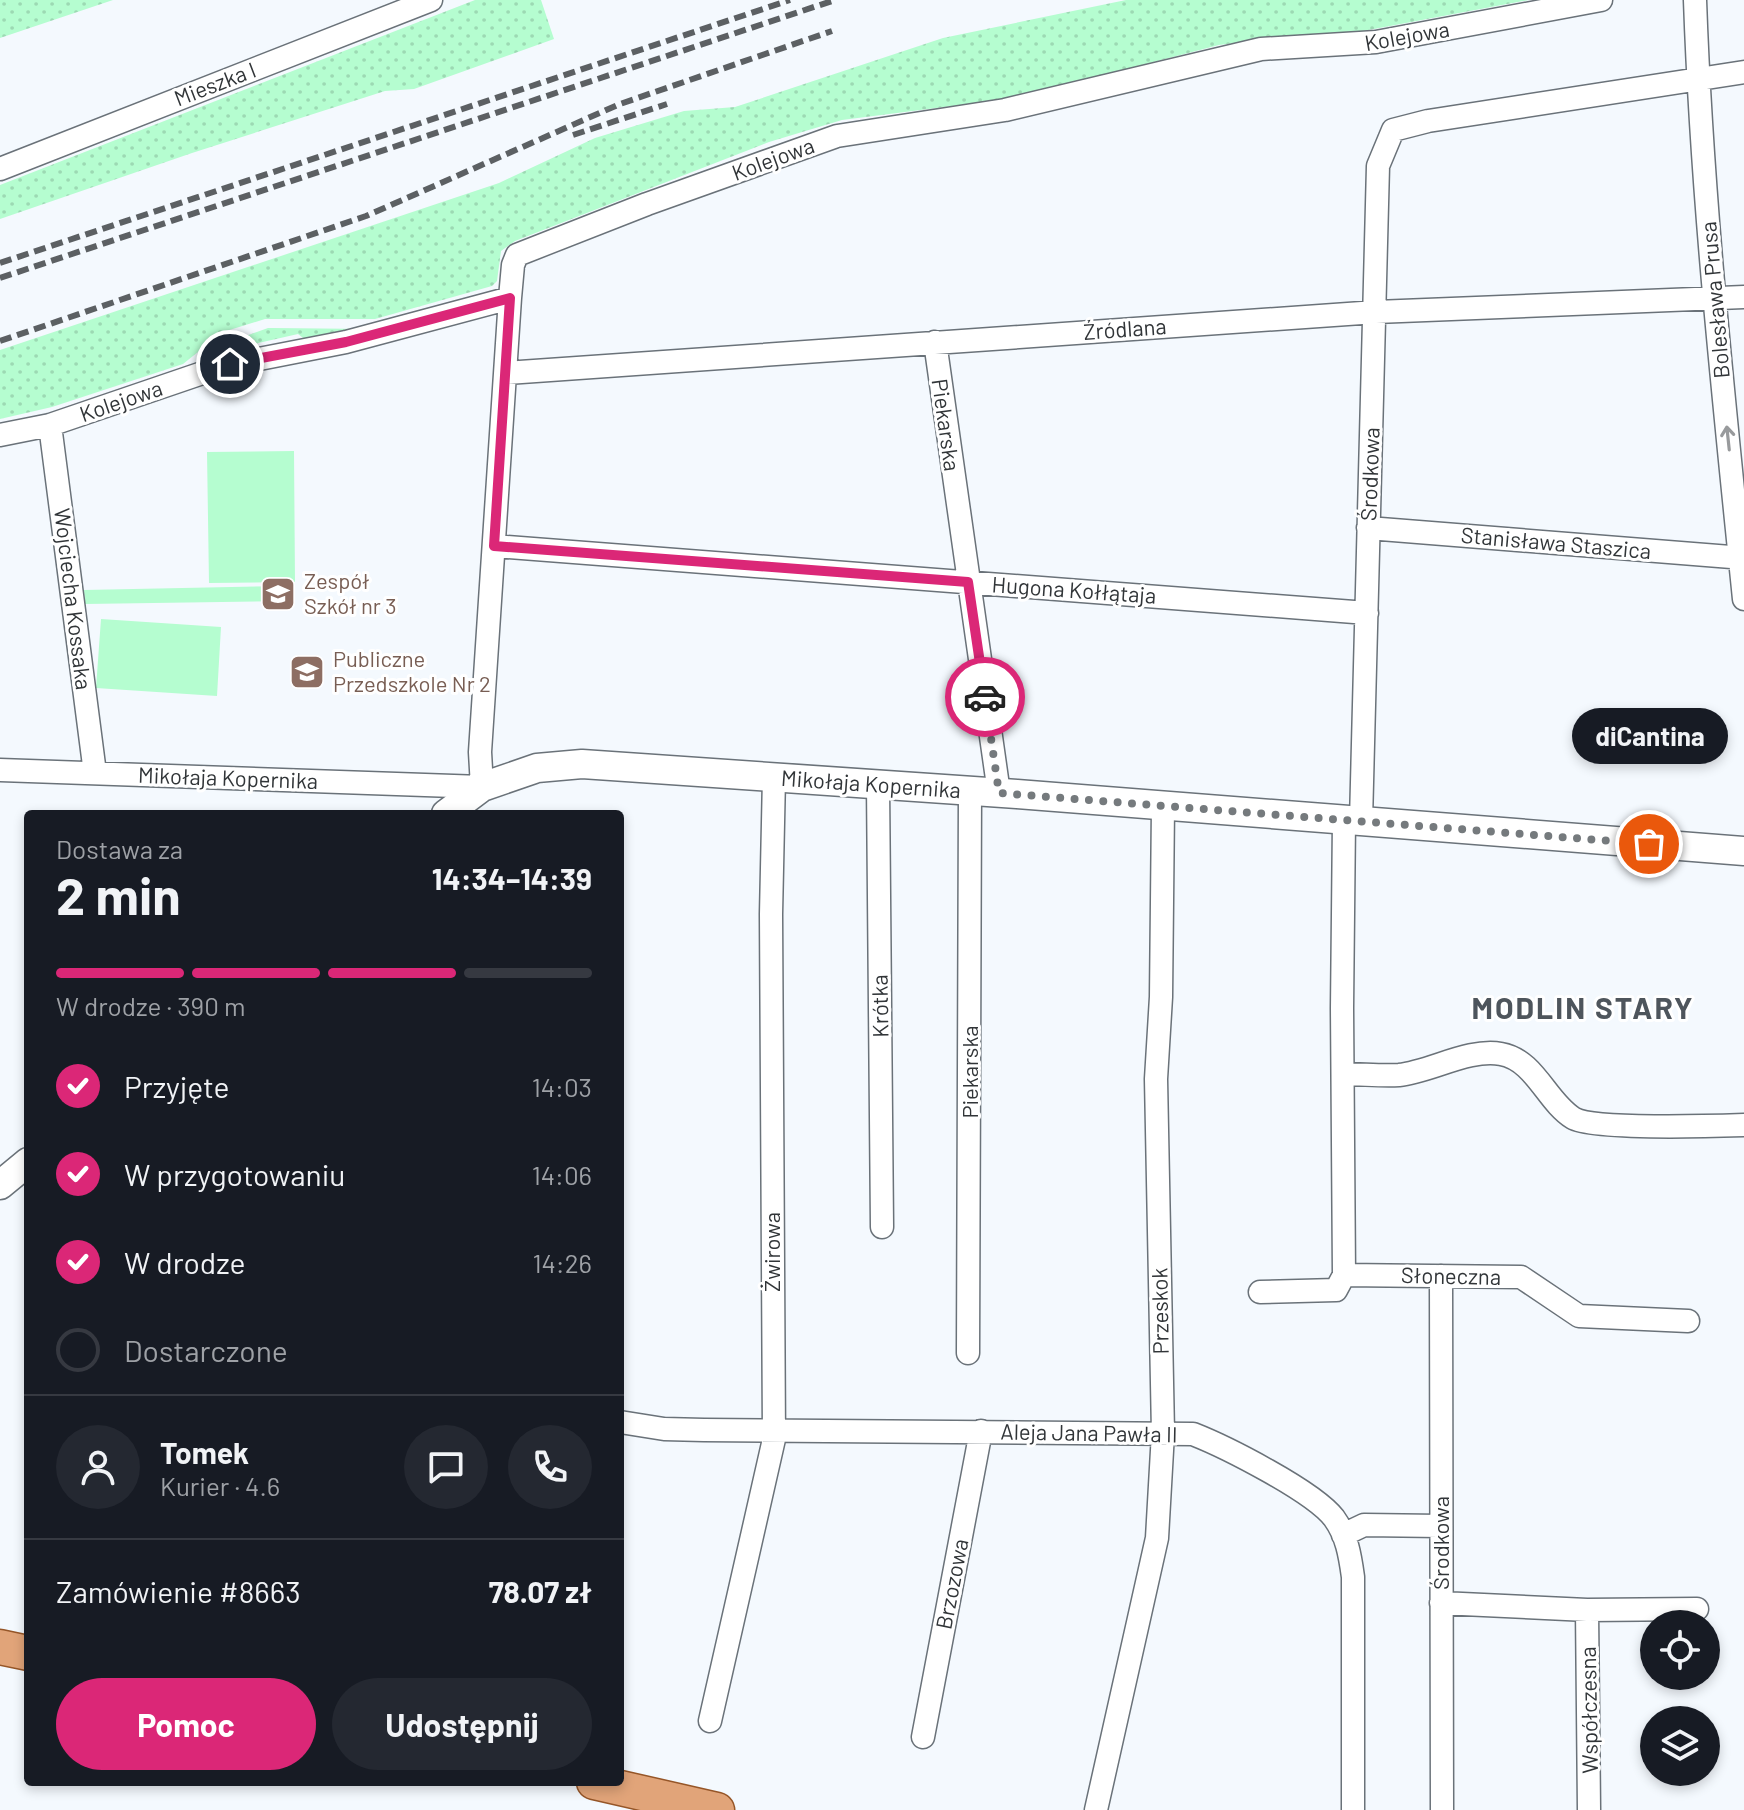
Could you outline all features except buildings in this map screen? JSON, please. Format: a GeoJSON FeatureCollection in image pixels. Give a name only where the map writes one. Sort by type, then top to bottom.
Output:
{"type":"FeatureCollection","features":[{"type":"Feature","properties":{"kind":"main road"},"geometry":{"type":"LineString","coordinates":[[0,1647],[24,1652]]}},
{"type":"Feature","properties":{"kind":"main road"},"geometry":{"type":"LineString","coordinates":[[612,1786],[717,1810]]}},
{"type":"Feature","properties":{"kind":"street","name":"Mieszka I"},"geometry":{"type":"LineString","coordinates":[[0,169],[431,0]]}},
{"type":"Feature","properties":{"kind":"street","name":"Kolejowa"},"geometry":{"type":"LineString","coordinates":[[0,435],[50,425],[223,366],[346,342],[510,298],[517,255],[647,204],[837,136],[1005,110],[1261,49],[1376,42],[1601,0]]}},
{"type":"Feature","properties":{"kind":"street","name":"Bolesława Prusa"},"geometry":{"type":"LineString","coordinates":[[1695,0],[1713,299],[1744,599]]}},
{"type":"Feature","properties":{"kind":"street"},"geometry":{"type":"LineString","coordinates":[[1698,80],[1744,72]]}},
{"type":"Feature","properties":{"kind":"street","name":"Środkowa"},"geometry":{"type":"LineString","coordinates":[[1344,1275],[1342,1008],[1367,613],[1378,166],[1393,130],[1428,121],[1698,80]]}},
{"type":"Feature","properties":{"kind":"street","name":"Źródlana"},"geometry":{"type":"LineString","coordinates":[[506,373],[1376,312],[1744,297]]}},
{"type":"Feature","properties":{"kind":"street"},"geometry":{"type":"LineString","coordinates":[[451,810],[482,787],[480,752],[510,298]]}},
{"type":"Feature","properties":{"kind":"street","name":"Piekarska"},"geometry":{"type":"LineString","coordinates":[[935,342],[999,793]]}},
{"type":"Feature","properties":{"kind":"street","name":"Wojciecha Kossaka"},"geometry":{"type":"LineString","coordinates":[[50,425],[95,773]]}},
{"type":"Feature","properties":{"kind":"street","name":"Stanisława Staszica"},"geometry":{"type":"LineString","coordinates":[[1368,528],[1742,558]]}},
{"type":"Feature","properties":{"kind":"street","name":"Hugona Kołłątaja"},"geometry":{"type":"LineString","coordinates":[[494,546],[1367,613]]}},
{"type":"Feature","properties":{"kind":"street","name":"Mikołaja Kopernika"},"geometry":{"type":"LineString","coordinates":[[0,770],[482,787],[537,768],[570,764],[999,793],[1744,851]]}},
{"type":"Feature","properties":{"kind":"street","name":"Żwirowa"},"geometry":{"type":"LineString","coordinates":[[710,1721],[774,1439],[771,914],[774,777]]}},
{"type":"Feature","properties":{"kind":"street","name":"Krótka"},"geometry":{"type":"LineString","coordinates":[[878,785],[882,1227]]}},
{"type":"Feature","properties":{"kind":"street","name":"Piekarska"},"geometry":{"type":"LineString","coordinates":[[968,1353],[970,791]]}},
{"type":"Feature","properties":{"kind":"street","name":"Przeskok"},"geometry":{"type":"LineString","coordinates":[[1096,1810],[1157,1538],[1163,1433],[1156,1079],[1161,997],[1163,806]]}},
{"type":"Feature","properties":{"kind":"street"},"geometry":{"type":"LineString","coordinates":[[1344,1074],[1401,1075],[1484,1053],[1500,1053],[1517,1059],[1575,1120],[1603,1124],[1744,1125]]}},
{"type":"Feature","properties":{"kind":"street"},"geometry":{"type":"LineString","coordinates":[[0,1185],[24,1165]]}},
{"type":"Feature","properties":{"kind":"street"},"geometry":{"type":"LineString","coordinates":[[1260,1292],[1336,1290],[1344,1275]]}},
{"type":"Feature","properties":{"kind":"street","name":"Słoneczna"},"geometry":{"type":"LineString","coordinates":[[1344,1275],[1521,1277],[1579,1316],[1688,1321]]}},
{"type":"Feature","properties":{"kind":"street","name":"Środkowa"},"geometry":{"type":"LineString","coordinates":[[1441,1276],[1442,1810]]}},
{"type":"Feature","properties":{"kind":"street","name":"Aleja Jana Pawła II"},"geometry":{"type":"LineString","coordinates":[[624,1423],[664,1429],[1193,1434],[1223,1446],[1308,1496],[1333,1517],[1349,1547],[1353,1577],[1353,1810]]}},
{"type":"Feature","properties":{"kind":"street","name":"Brzozowa"},"geometry":{"type":"LineString","coordinates":[[923,1737],[981,1431]]}},
{"type":"Feature","properties":{"kind":"street"},"geometry":{"type":"LineString","coordinates":[[1343,1535],[1364,1525],[1441,1526]]}},
{"type":"Feature","properties":{"kind":"street"},"geometry":{"type":"LineString","coordinates":[[1441,1603],[1587,1610],[1697,1609]]}},
{"type":"Feature","properties":{"kind":"street","name":"Współczesna"},"geometry":{"type":"LineString","coordinates":[[1587,1610],[1589,1810]]}},
{"type":"Feature","properties":{"kind":"green space"},"geometry":{"type":"Polygon","coordinates":[[[0,0],[113,0],[0,38],[0,0]]]}},
{"type":"Feature","properties":{"kind":"green space"},"geometry":{"type":"Polygon","coordinates":[[[475,0],[541,0],[554,39],[414,89],[385,91],[0,219],[0,185],[475,0]]]}},
{"type":"Feature","properties":{"kind":"green space"},"geometry":{"type":"Polygon","coordinates":[[[1126,0],[1529,0],[1358,32],[1299,35],[1219,45],[1015,98],[842,120],[769,142],[515,241],[501,251],[497,281],[492,286],[375,319],[265,319],[223,332],[183,364],[52,407],[0,419],[0,350],[499,183],[595,138],[684,111],[735,107],[943,38],[1126,0]]]}},
{"type":"Feature","properties":{"kind":"green space"},"geometry":{"type":"Polygon","coordinates":[[[268,328],[371,329],[307,341],[298,334],[228,350],[221,360],[192,370],[224,344],[268,328]]]}},
{"type":"Feature","properties":{"kind":"green space"},"geometry":{"type":"Polygon","coordinates":[[[294,451],[295,582],[209,583],[207,452],[294,451]]]}},
{"type":"Feature","properties":{"kind":"green space"},"geometry":{"type":"Polygon","coordinates":[[[284,586],[285,601],[85,604],[84,590],[284,586]]]}},
{"type":"Feature","properties":{"kind":"green space"},"geometry":{"type":"Polygon","coordinates":[[[101,619],[221,627],[217,696],[96,688],[101,619]]]}},
{"type":"Feature","properties":{"kind":"railway"},"geometry":{"type":"LineString","coordinates":[[0,263],[790,0]]}},
{"type":"Feature","properties":{"kind":"railway"},"geometry":{"type":"LineString","coordinates":[[0,278],[835,0]]}},
{"type":"Feature","properties":{"kind":"railway"},"geometry":{"type":"LineString","coordinates":[[0,341],[366,216],[620,104],[832,31]]}},
{"type":"Feature","properties":{"kind":"railway"},"geometry":{"type":"LineString","coordinates":[[573,135],[667,104]]}},
{"type":"Feature","properties":{"kind":"way so far"},"geometry":{"type":"LineString","coordinates":[[985,697],[999,793],[1649,844]]}},
{"type":"Feature","properties":{"kind":"place","name":"Zespół Szkół nr 3"},"geometry":{"type":"Point","coordinates":[278,594]}},
{"type":"Feature","properties":{"kind":"place","name":"Publiczne Przedszkole Nr 2"},"geometry":{"type":"Point","coordinates":[307,672]}},
{"type":"Feature","properties":{"kind":"place","name":"diCantina"},"geometry":{"type":"Point","coordinates":[1649,844]}},
{"type":"Feature","properties":{"kind":"district","name":"MODLIN STARY"},"geometry":{"type":"Point","coordinates":[1583,1009]}},
{"type":"Feature","properties":{"kind":"route"},"geometry":{"type":"LineString","coordinates":[[230,364],[346,342],[510,298],[494,546],[968,582],[985,697]]}}]}
